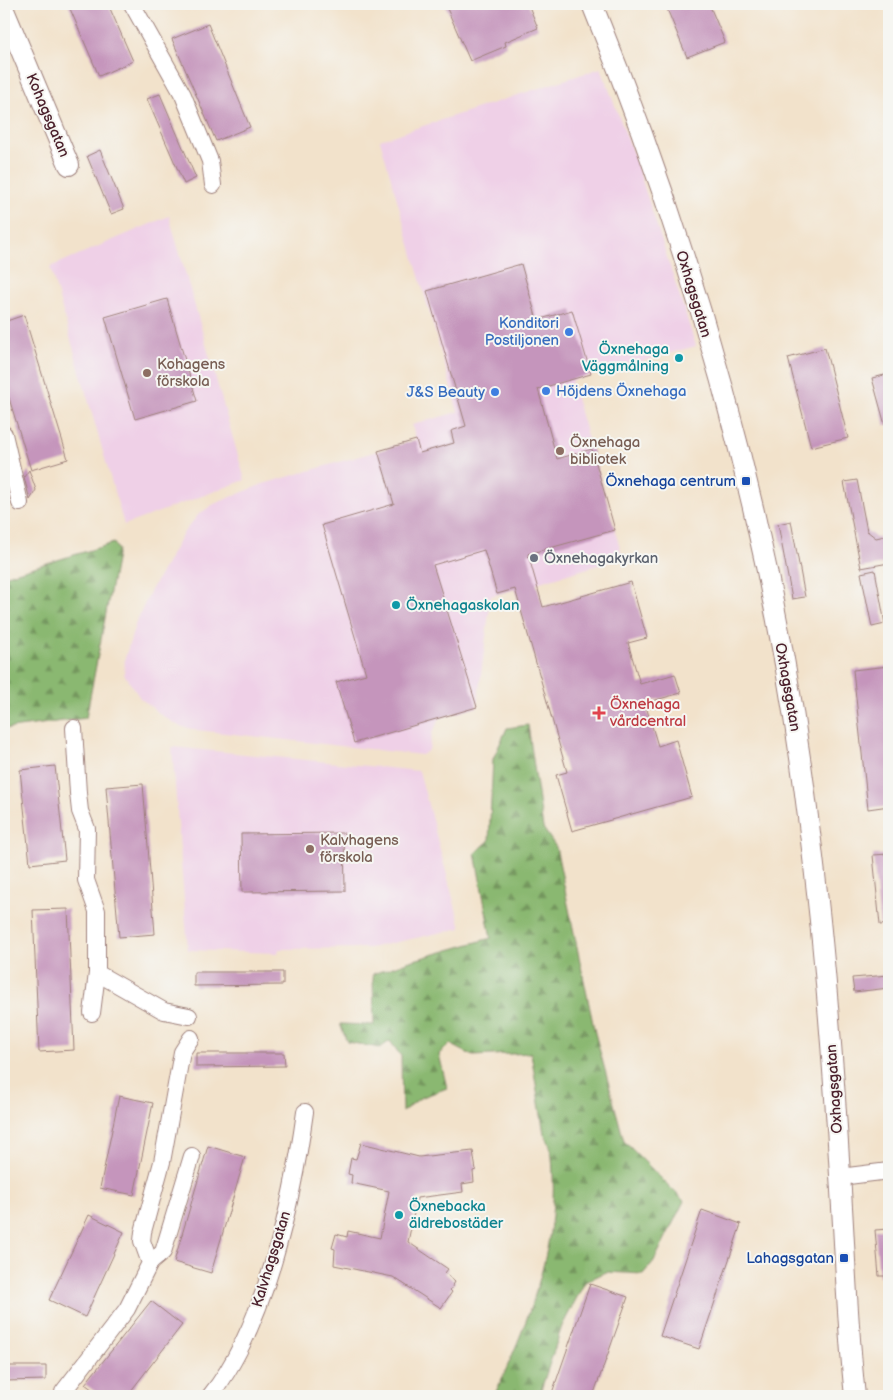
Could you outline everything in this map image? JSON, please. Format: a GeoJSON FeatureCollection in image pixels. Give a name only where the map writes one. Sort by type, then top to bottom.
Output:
{"type":"FeatureCollection","features":[{"type":"Feature","properties":{"kind":"street"},"geometry":{"type":"LineString","coordinates":[[132,4],[183,95],[210,161],[213,185]]}},
{"type":"Feature","properties":{"kind":"street","name":"Oxhagsgatan"},"geometry":{"type":"LineString","coordinates":[[592,4],[622,79],[671,218],[722,390],[746,481],[783,656],[810,833],[829,1007],[854,1396]]}},
{"type":"Feature","properties":{"kind":"street","name":"Kohagsgatan"},"geometry":{"type":"LineString","coordinates":[[4,10],[69,165]]}},
{"type":"Feature","properties":{"kind":"street"},"geometry":{"type":"LineString","coordinates":[[4,434],[20,503]]}},
{"type":"Feature","properties":{"kind":"street"},"geometry":{"type":"LineString","coordinates":[[74,728],[80,811],[87,829],[86,880],[97,911],[97,973],[92,1013]]}},
{"type":"Feature","properties":{"kind":"street"},"geometry":{"type":"LineString","coordinates":[[97,973],[164,1011],[189,1016]]}},
{"type":"Feature","properties":{"kind":"street"},"geometry":{"type":"LineString","coordinates":[[150,1263],[142,1241],[143,1232],[156,1189],[182,1052],[191,1038]]}},
{"type":"Feature","properties":{"kind":"street","name":"Kalvhagsgatan"},"geometry":{"type":"LineString","coordinates":[[210,1396],[221,1383],[242,1345],[264,1290],[288,1206],[305,1112]]}},
{"type":"Feature","properties":{"kind":"street"},"geometry":{"type":"LineString","coordinates":[[64,1392],[127,1310],[150,1263],[163,1252],[192,1156]]}},
{"type":"Feature","properties":{"kind":"street"},"geometry":{"type":"LineString","coordinates":[[840,1176],[889,1172]]}},
{"type":"Feature","properties":{"kind":"shaded area"},"geometry":{"type":"Polygon","coordinates":[[[601,68],[635,159],[696,346],[571,381],[623,558],[491,596],[477,707],[440,718],[432,733],[429,750],[422,755],[197,730],[179,726],[164,717],[140,698],[124,674],[125,658],[135,625],[150,592],[184,532],[199,514],[214,504],[263,484],[416,440],[412,425],[458,412],[380,140],[601,68]]]}},
{"type":"Feature","properties":{"kind":"shaded area","name":"Kohagens förskola"},"geometry":{"type":"Polygon","coordinates":[[[169,216],[245,480],[124,525],[50,267],[169,216]]]}},
{"type":"Feature","properties":{"kind":"shaded area","name":"Kalvhagens förskola"},"geometry":{"type":"Polygon","coordinates":[[[172,747],[419,771],[461,928],[370,948],[279,949],[278,953],[188,950],[172,747]]]}},
{"type":"Feature","properties":{"kind":"green space"},"geometry":{"type":"Polygon","coordinates":[[[114,543],[118,550],[86,718],[4,729],[4,576],[114,543]]]}},
{"type":"Feature","properties":{"kind":"green space"},"geometry":{"type":"Polygon","coordinates":[[[528,725],[543,828],[556,847],[595,1033],[624,1141],[684,1201],[654,1261],[643,1274],[606,1272],[585,1282],[562,1326],[539,1396],[494,1396],[528,1316],[545,1260],[550,1232],[553,1203],[551,1148],[544,1134],[531,1053],[473,1056],[450,1044],[439,1054],[447,1088],[420,1098],[402,1112],[401,1056],[390,1041],[380,1048],[347,1042],[340,1024],[374,1025],[373,974],[407,962],[491,938],[475,853],[489,841],[493,759],[507,728],[528,725]]]}},
{"type":"Feature","properties":{"kind":"building"},"geometry":{"type":"Polygon","coordinates":[[[68,4],[108,4],[133,61],[99,76],[68,4]]]}},
{"type":"Feature","properties":{"kind":"building"},"geometry":{"type":"Polygon","coordinates":[[[445,4],[528,4],[538,28],[505,42],[506,46],[470,61],[445,4]]]}},
{"type":"Feature","properties":{"kind":"building"},"geometry":{"type":"Polygon","coordinates":[[[665,4],[709,4],[725,42],[687,57],[665,4]]]}},
{"type":"Feature","properties":{"kind":"building"},"geometry":{"type":"Polygon","coordinates":[[[208,24],[250,127],[216,141],[172,39],[208,24]]]}},
{"type":"Feature","properties":{"kind":"building"},"geometry":{"type":"Polygon","coordinates":[[[160,94],[196,178],[184,184],[147,99],[160,94]]]}},
{"type":"Feature","properties":{"kind":"building"},"geometry":{"type":"Polygon","coordinates":[[[100,150],[124,209],[111,214],[87,156],[100,150]]]}},
{"type":"Feature","properties":{"kind":"building"},"geometry":{"type":"Polygon","coordinates":[[[521,264],[537,320],[572,310],[591,374],[538,389],[557,459],[592,449],[615,530],[528,554],[543,607],[631,582],[647,638],[628,643],[640,684],[675,674],[681,693],[645,703],[658,746],[676,740],[692,797],[572,831],[556,775],[567,772],[515,589],[497,594],[484,550],[433,565],[477,707],[354,743],[336,682],[366,674],[322,525],[394,504],[378,451],[416,440],[420,453],[454,443],[451,431],[466,426],[427,291],[521,264]]]}},
{"type":"Feature","properties":{"kind":"building"},"geometry":{"type":"Polygon","coordinates":[[[167,299],[197,401],[135,419],[105,317],[167,299]]]}},
{"type":"Feature","properties":{"kind":"building"},"geometry":{"type":"Polygon","coordinates":[[[24,315],[68,459],[31,470],[4,382],[4,322],[24,315]]]}},
{"type":"Feature","properties":{"kind":"building"},"geometry":{"type":"Polygon","coordinates":[[[825,348],[848,438],[811,447],[788,358],[825,348]]]}},
{"type":"Feature","properties":{"kind":"building"},"geometry":{"type":"Polygon","coordinates":[[[889,374],[889,424],[885,425],[872,378],[889,374]]]}},
{"type":"Feature","properties":{"kind":"building"},"geometry":{"type":"Polygon","coordinates":[[[29,470],[36,490],[30,500],[24,477],[29,470]]]}},
{"type":"Feature","properties":{"kind":"building"},"geometry":{"type":"Polygon","coordinates":[[[857,480],[867,531],[876,538],[889,535],[889,563],[861,568],[844,482],[857,480]]]}},
{"type":"Feature","properties":{"kind":"building"},"geometry":{"type":"Polygon","coordinates":[[[791,521],[805,597],[792,599],[778,524],[791,521]]]}},
{"type":"Feature","properties":{"kind":"building"},"geometry":{"type":"Polygon","coordinates":[[[875,570],[885,624],[872,627],[861,573],[875,570]]]}},
{"type":"Feature","properties":{"kind":"building"},"geometry":{"type":"Polygon","coordinates":[[[889,666],[889,806],[868,809],[853,670],[889,666]]]}},
{"type":"Feature","properties":{"kind":"building"},"geometry":{"type":"Polygon","coordinates":[[[55,766],[65,860],[30,864],[20,770],[55,766]]]}},
{"type":"Feature","properties":{"kind":"building"},"geometry":{"type":"Polygon","coordinates":[[[143,784],[155,934],[119,937],[106,787],[143,784]]]}},
{"type":"Feature","properties":{"kind":"building"},"geometry":{"type":"Polygon","coordinates":[[[344,833],[345,891],[242,892],[241,834],[344,833]]]}},
{"type":"Feature","properties":{"kind":"building"},"geometry":{"type":"Polygon","coordinates":[[[889,854],[889,924],[880,925],[873,855],[889,854]]]}},
{"type":"Feature","properties":{"kind":"building"},"geometry":{"type":"Polygon","coordinates":[[[68,909],[74,1050],[39,1052],[33,910],[68,909]]]}},
{"type":"Feature","properties":{"kind":"building"},"geometry":{"type":"Polygon","coordinates":[[[194,972],[283,972],[283,985],[194,986],[194,972]]]}},
{"type":"Feature","properties":{"kind":"building"},"geometry":{"type":"Polygon","coordinates":[[[889,975],[889,988],[854,992],[852,978],[889,975]]]}},
{"type":"Feature","properties":{"kind":"building"},"geometry":{"type":"Polygon","coordinates":[[[196,1053],[284,1053],[285,1066],[196,1067],[196,1053]]]}},
{"type":"Feature","properties":{"kind":"building"},"geometry":{"type":"Polygon","coordinates":[[[119,1096],[153,1103],[134,1195],[100,1188],[119,1096]]]}},
{"type":"Feature","properties":{"kind":"building","name":"Öxnebacka äldrebostäder"},"geometry":{"type":"Polygon","coordinates":[[[361,1143],[419,1157],[473,1151],[476,1170],[473,1171],[474,1182],[462,1184],[463,1192],[417,1198],[408,1242],[448,1269],[445,1273],[455,1282],[450,1290],[452,1292],[441,1308],[393,1277],[334,1265],[335,1249],[332,1248],[336,1234],[347,1237],[348,1231],[380,1238],[389,1191],[351,1183],[352,1175],[348,1174],[351,1158],[356,1159],[361,1143]]]}},
{"type":"Feature","properties":{"kind":"building"},"geometry":{"type":"Polygon","coordinates":[[[208,1146],[245,1157],[211,1273],[174,1262],[208,1146]]]}},
{"type":"Feature","properties":{"kind":"building"},"geometry":{"type":"Polygon","coordinates":[[[702,1210],[741,1224],[699,1349],[660,1336],[702,1210]]]}},
{"type":"Feature","properties":{"kind":"building"},"geometry":{"type":"Polygon","coordinates":[[[89,1215],[124,1232],[85,1317],[49,1300],[89,1215]]]}},
{"type":"Feature","properties":{"kind":"building"},"geometry":{"type":"Polygon","coordinates":[[[889,1229],[889,1276],[879,1276],[875,1230],[889,1229]]]}},
{"type":"Feature","properties":{"kind":"building"},"geometry":{"type":"Polygon","coordinates":[[[590,1284],[628,1297],[593,1396],[551,1396],[590,1284]]]}},
{"type":"Feature","properties":{"kind":"building"},"geometry":{"type":"Polygon","coordinates":[[[151,1301],[182,1325],[127,1396],[101,1396],[85,1384],[151,1301]]]}},
{"type":"Feature","properties":{"kind":"building"},"geometry":{"type":"Polygon","coordinates":[[[4,1366],[46,1366],[46,1380],[4,1381],[4,1366]]]}},
{"type":"Feature","properties":{"kind":"place","name":"Konditori Postiljonen"},"geometry":{"type":"Point","coordinates":[569,332]}},
{"type":"Feature","properties":{"kind":"place","name":"Öxnehaga Väggmålning"},"geometry":{"type":"Point","coordinates":[679,358]}},
{"type":"Feature","properties":{"kind":"place","name":"Kohagens förskola"},"geometry":{"type":"Point","coordinates":[147,373]}},
{"type":"Feature","properties":{"kind":"place","name":"Höjdens Öxnehaga"},"geometry":{"type":"Point","coordinates":[546,391]}},
{"type":"Feature","properties":{"kind":"place","name":"J&S Beauty"},"geometry":{"type":"Point","coordinates":[495,392]}},
{"type":"Feature","properties":{"kind":"place","name":"Öxnehaga bibliotek"},"geometry":{"type":"Point","coordinates":[560,451]}},
{"type":"Feature","properties":{"kind":"place","name":"Öxnehaga centrum"},"geometry":{"type":"Point","coordinates":[746,481]}},
{"type":"Feature","properties":{"kind":"place","name":"Öxnehagakyrkan"},"geometry":{"type":"Point","coordinates":[534,558]}},
{"type":"Feature","properties":{"kind":"place","name":"Öxnehagaskolan"},"geometry":{"type":"Point","coordinates":[396,605]}},
{"type":"Feature","properties":{"kind":"place","name":"Öxnehaga vårdcentral"},"geometry":{"type":"Point","coordinates":[599,713]}},
{"type":"Feature","properties":{"kind":"place","name":"Kalvhagens förskola"},"geometry":{"type":"Point","coordinates":[310,849]}},
{"type":"Feature","properties":{"kind":"place","name":"Öxnebacka äldrebostäder"},"geometry":{"type":"Point","coordinates":[399,1215]}},
{"type":"Feature","properties":{"kind":"place","name":"Lahagsgatan"},"geometry":{"type":"Point","coordinates":[844,1258]}}]}
